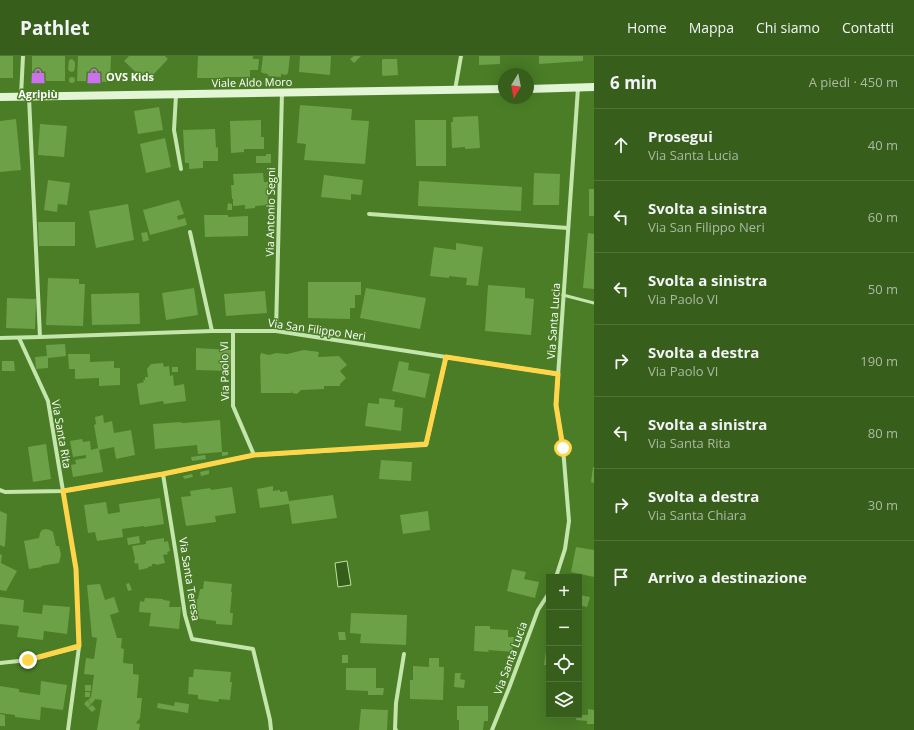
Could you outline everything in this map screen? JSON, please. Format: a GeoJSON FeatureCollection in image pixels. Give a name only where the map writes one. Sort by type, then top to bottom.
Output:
{"type":"FeatureCollection","features":[{"type":"Feature","properties":{"kind":"main road"},"geometry":{"type":"LineString","coordinates":[[534,89],[594,88]]}},
{"type":"Feature","properties":{"kind":"main road","name":"Viale Aldo Moro"},"geometry":{"type":"LineString","coordinates":[[0,97],[498,89]]}},
{"type":"Feature","properties":{"kind":"street"},"geometry":{"type":"LineString","coordinates":[[23,56],[40,337]]}},
{"type":"Feature","properties":{"kind":"street"},"geometry":{"type":"LineString","coordinates":[[454,90],[461,56]]}},
{"type":"Feature","properties":{"kind":"street","name":"Via Santa Lucia"},"geometry":{"type":"LineString","coordinates":[[557,574],[565,549],[569,521],[563,448],[556,405],[578,88]]}},
{"type":"Feature","properties":{"kind":"street","name":"Via Antonio Segni"},"geometry":{"type":"LineString","coordinates":[[276,331],[282,92]]}},
{"type":"Feature","properties":{"kind":"street"},"geometry":{"type":"LineString","coordinates":[[176,94],[174,130],[180,169]]}},
{"type":"Feature","properties":{"kind":"street"},"geometry":{"type":"LineString","coordinates":[[369,214],[568,228]]}},
{"type":"Feature","properties":{"kind":"street"},"geometry":{"type":"LineString","coordinates":[[190,232],[212,331]]}},
{"type":"Feature","properties":{"kind":"street","name":"Via San Filippo Neri"},"geometry":{"type":"LineString","coordinates":[[0,338],[233,330],[276,331],[558,374]]}},
{"type":"Feature","properties":{"kind":"street","name":"Via Paolo VI"},"geometry":{"type":"LineString","coordinates":[[233,330],[233,406],[254,455]]}},
{"type":"Feature","properties":{"kind":"street","name":"Via Santa Rita"},"geometry":{"type":"LineString","coordinates":[[19,338],[48,401],[63,491]]}},
{"type":"Feature","properties":{"kind":"street"},"geometry":{"type":"LineString","coordinates":[[0,490],[5,492],[63,491],[163,474],[254,455],[426,444],[446,357]]}},
{"type":"Feature","properties":{"kind":"street","name":"Via Santa Teresa"},"geometry":{"type":"LineString","coordinates":[[163,474],[178,561],[185,615],[192,639],[253,649],[271,730]]}},
{"type":"Feature","properties":{"kind":"street","name":"Via Santa Lucia"},"geometry":{"type":"LineString","coordinates":[[492,730],[538,610],[546,598]]}},
{"type":"Feature","properties":{"kind":"street"},"geometry":{"type":"LineString","coordinates":[[0,663],[28,660],[79,646],[68,730]]}},
{"type":"Feature","properties":{"kind":"street"},"geometry":{"type":"LineString","coordinates":[[396,730],[396,703],[404,654]]}},
{"type":"Feature","properties":{"kind":"lane"},"geometry":{"type":"LineString","coordinates":[[564,295],[594,303]]}},
{"type":"Feature","properties":{"kind":"path"},"geometry":{"type":"LineString","coordinates":[[63,491],[76,569],[79,646]]}},
{"type":"Feature","properties":{"kind":"shaded area"},"geometry":{"type":"Polygon","coordinates":[[[347,561],[351,585],[338,587],[335,563],[347,561]]]}},
{"type":"Feature","properties":{"kind":"building"},"geometry":{"type":"Polygon","coordinates":[[[0,56],[13,56],[13,78],[0,78],[0,56]]]}},
{"type":"Feature","properties":{"kind":"building"},"geometry":{"type":"Polygon","coordinates":[[[32,56],[65,56],[65,81],[32,81],[32,56]]]}},
{"type":"Feature","properties":{"kind":"building"},"geometry":{"type":"Polygon","coordinates":[[[78,56],[111,56],[110,82],[77,81],[78,56]]]}},
{"type":"Feature","properties":{"kind":"building"},"geometry":{"type":"Polygon","coordinates":[[[129,56],[165,56],[168,59],[151,77],[146,73],[141,77],[124,61],[129,56]]]}},
{"type":"Feature","properties":{"kind":"building"},"geometry":{"type":"Polygon","coordinates":[[[198,56],[253,56],[253,59],[259,59],[258,70],[250,70],[250,77],[197,78],[198,56]]]}},
{"type":"Feature","properties":{"kind":"building"},"geometry":{"type":"Polygon","coordinates":[[[263,56],[290,56],[288,73],[286,75],[281,74],[281,77],[268,76],[268,74],[261,72],[263,56]]]}},
{"type":"Feature","properties":{"kind":"building"},"geometry":{"type":"Polygon","coordinates":[[[300,56],[331,56],[330,75],[299,72],[300,56]]]}},
{"type":"Feature","properties":{"kind":"building"},"geometry":{"type":"Polygon","coordinates":[[[354,56],[361,56],[354,63],[350,59],[354,56]]]}},
{"type":"Feature","properties":{"kind":"building"},"geometry":{"type":"Polygon","coordinates":[[[479,56],[500,56],[500,64],[479,65],[479,56]]]}},
{"type":"Feature","properties":{"kind":"building"},"geometry":{"type":"Polygon","coordinates":[[[539,56],[583,56],[583,61],[539,64],[539,56]]]}},
{"type":"Feature","properties":{"kind":"building"},"geometry":{"type":"Polygon","coordinates":[[[72,59],[75,62],[75,67],[74,71],[72,72],[68,69],[69,60],[72,59]]]}},
{"type":"Feature","properties":{"kind":"building"},"geometry":{"type":"Polygon","coordinates":[[[383,59],[397,59],[398,75],[383,76],[383,59]]]}},
{"type":"Feature","properties":{"kind":"building"},"geometry":{"type":"Polygon","coordinates":[[[72,77],[75,80],[72,83],[69,80],[72,77]]]}},
{"type":"Feature","properties":{"kind":"building"},"geometry":{"type":"Polygon","coordinates":[[[300,105],[352,109],[351,120],[369,121],[365,164],[304,160],[306,144],[297,143],[300,105]]]}},
{"type":"Feature","properties":{"kind":"building"},"geometry":{"type":"Polygon","coordinates":[[[159,107],[163,130],[138,134],[134,111],[159,107]]]}},
{"type":"Feature","properties":{"kind":"building"},"geometry":{"type":"Polygon","coordinates":[[[478,116],[480,148],[452,148],[451,122],[453,122],[453,117],[478,116]]]}},
{"type":"Feature","properties":{"kind":"building"},"geometry":{"type":"Polygon","coordinates":[[[16,119],[21,170],[0,172],[0,121],[16,119]]]}},
{"type":"Feature","properties":{"kind":"building"},"geometry":{"type":"Polygon","coordinates":[[[261,120],[261,137],[264,137],[264,149],[244,149],[244,152],[231,153],[230,121],[261,120]]]}},
{"type":"Feature","properties":{"kind":"building"},"geometry":{"type":"Polygon","coordinates":[[[415,120],[446,120],[446,166],[416,166],[415,120]]]}},
{"type":"Feature","properties":{"kind":"building"},"geometry":{"type":"Polygon","coordinates":[[[40,124],[67,126],[64,157],[38,155],[40,124]]]}},
{"type":"Feature","properties":{"kind":"building"},"geometry":{"type":"Polygon","coordinates":[[[215,129],[216,148],[218,147],[218,161],[203,161],[203,168],[189,169],[189,163],[185,163],[183,130],[215,129]]]}},
{"type":"Feature","properties":{"kind":"building"},"geometry":{"type":"Polygon","coordinates":[[[165,138],[171,167],[146,173],[140,144],[165,138]]]}},
{"type":"Feature","properties":{"kind":"building"},"geometry":{"type":"Polygon","coordinates":[[[266,154],[271,154],[271,163],[256,163],[256,156],[266,156],[266,154]]]}},
{"type":"Feature","properties":{"kind":"building"},"geometry":{"type":"Polygon","coordinates":[[[263,173],[264,182],[268,182],[268,205],[255,206],[255,208],[245,209],[245,205],[233,206],[231,185],[234,185],[233,174],[263,173]]]}},
{"type":"Feature","properties":{"kind":"building"},"geometry":{"type":"Polygon","coordinates":[[[534,173],[560,174],[559,205],[533,205],[534,173]]]}},
{"type":"Feature","properties":{"kind":"building"},"geometry":{"type":"Polygon","coordinates":[[[324,175],[363,180],[361,195],[351,194],[351,200],[321,197],[324,175]]]}},
{"type":"Feature","properties":{"kind":"building"},"geometry":{"type":"Polygon","coordinates":[[[270,178],[275,178],[274,185],[270,184],[270,178]]]}},
{"type":"Feature","properties":{"kind":"building"},"geometry":{"type":"Polygon","coordinates":[[[48,180],[70,183],[67,205],[58,204],[57,212],[44,210],[48,180]]]}},
{"type":"Feature","properties":{"kind":"building"},"geometry":{"type":"Polygon","coordinates":[[[419,181],[522,187],[521,211],[418,206],[419,181]]]}},
{"type":"Feature","properties":{"kind":"building"},"geometry":{"type":"Polygon","coordinates":[[[589,189],[594,189],[594,216],[589,216],[589,189]]]}},
{"type":"Feature","properties":{"kind":"building"},"geometry":{"type":"Polygon","coordinates":[[[179,200],[184,214],[177,216],[178,220],[185,218],[187,225],[150,235],[143,210],[179,200]]]}},
{"type":"Feature","properties":{"kind":"building"},"geometry":{"type":"Polygon","coordinates":[[[228,203],[232,204],[232,210],[227,210],[228,203]]]}},
{"type":"Feature","properties":{"kind":"building"},"geometry":{"type":"Polygon","coordinates":[[[128,204],[134,240],[96,248],[89,211],[128,204]]]}},
{"type":"Feature","properties":{"kind":"building"},"geometry":{"type":"Polygon","coordinates":[[[204,215],[228,215],[228,217],[248,216],[248,236],[205,237],[204,215]]]}},
{"type":"Feature","properties":{"kind":"building"},"geometry":{"type":"Polygon","coordinates":[[[38,222],[75,222],[75,246],[39,246],[38,222]]]}},
{"type":"Feature","properties":{"kind":"building"},"geometry":{"type":"Polygon","coordinates":[[[147,232],[149,240],[143,242],[141,233],[147,232]]]}},
{"type":"Feature","properties":{"kind":"building"},"geometry":{"type":"Polygon","coordinates":[[[588,233],[594,234],[594,289],[583,288],[588,233]]]}},
{"type":"Feature","properties":{"kind":"building"},"geometry":{"type":"Polygon","coordinates":[[[456,243],[483,247],[478,286],[466,285],[467,278],[430,276],[434,247],[456,250],[456,243]]]}},
{"type":"Feature","properties":{"kind":"building"},"geometry":{"type":"Polygon","coordinates":[[[48,278],[79,279],[79,284],[85,284],[83,326],[46,325],[48,278]]]}},
{"type":"Feature","properties":{"kind":"building"},"geometry":{"type":"Polygon","coordinates":[[[308,282],[361,282],[361,295],[355,295],[355,308],[350,308],[350,319],[308,318],[308,282]]]}},
{"type":"Feature","properties":{"kind":"building"},"geometry":{"type":"Polygon","coordinates":[[[488,285],[525,288],[525,298],[534,299],[531,335],[485,331],[488,285]]]}},
{"type":"Feature","properties":{"kind":"building"},"geometry":{"type":"Polygon","coordinates":[[[194,288],[198,315],[166,320],[162,293],[194,288]]]}},
{"type":"Feature","properties":{"kind":"building"},"geometry":{"type":"Polygon","coordinates":[[[366,288],[426,298],[420,329],[360,318],[366,288]]]}},
{"type":"Feature","properties":{"kind":"building"},"geometry":{"type":"Polygon","coordinates":[[[265,291],[267,313],[226,316],[224,294],[265,291]]]}},
{"type":"Feature","properties":{"kind":"building"},"geometry":{"type":"Polygon","coordinates":[[[139,293],[140,324],[92,325],[91,294],[139,293]]]}},
{"type":"Feature","properties":{"kind":"building"},"geometry":{"type":"Polygon","coordinates":[[[7,298],[36,299],[35,329],[6,328],[7,298]]]}},
{"type":"Feature","properties":{"kind":"building"},"geometry":{"type":"Polygon","coordinates":[[[65,344],[66,356],[48,358],[48,368],[36,369],[35,357],[47,356],[46,345],[65,344]]]}},
{"type":"Feature","properties":{"kind":"building"},"geometry":{"type":"Polygon","coordinates":[[[196,348],[231,350],[230,371],[196,370],[196,348]]]}},
{"type":"Feature","properties":{"kind":"building"},"geometry":{"type":"Polygon","coordinates":[[[304,350],[319,352],[318,357],[339,356],[347,365],[340,371],[346,378],[340,386],[324,386],[324,389],[301,390],[297,394],[292,393],[291,390],[291,393],[261,393],[261,353],[269,355],[276,353],[287,354],[304,350]]]}},
{"type":"Feature","properties":{"kind":"building"},"geometry":{"type":"Polygon","coordinates":[[[68,354],[90,354],[90,362],[114,361],[114,368],[120,368],[120,385],[99,386],[99,378],[75,379],[75,369],[69,369],[68,354]]]}},
{"type":"Feature","properties":{"kind":"building"},"geometry":{"type":"Polygon","coordinates":[[[2,361],[14,361],[15,371],[2,371],[2,361]]]}},
{"type":"Feature","properties":{"kind":"building"},"geometry":{"type":"Polygon","coordinates":[[[399,361],[409,363],[408,370],[430,374],[425,398],[392,391],[399,361]]]}},
{"type":"Feature","properties":{"kind":"building"},"geometry":{"type":"Polygon","coordinates":[[[163,363],[164,367],[169,366],[170,376],[173,375],[174,386],[184,384],[186,401],[164,404],[163,401],[140,405],[137,384],[144,382],[143,380],[145,380],[145,377],[148,377],[147,369],[151,364],[163,363]]]}},
{"type":"Feature","properties":{"kind":"building"},"geometry":{"type":"Polygon","coordinates":[[[172,367],[178,367],[178,372],[172,372],[172,367]]]}},
{"type":"Feature","properties":{"kind":"building"},"geometry":{"type":"Polygon","coordinates":[[[379,398],[395,400],[394,407],[403,408],[401,431],[365,426],[368,403],[379,404],[379,398]]]}},
{"type":"Feature","properties":{"kind":"building"},"geometry":{"type":"Polygon","coordinates":[[[103,415],[104,423],[112,421],[114,433],[131,430],[135,455],[116,459],[114,447],[99,450],[103,472],[73,477],[71,465],[76,464],[75,460],[86,458],[86,455],[73,457],[70,441],[82,439],[83,442],[90,441],[91,450],[98,448],[94,425],[96,424],[95,417],[103,415]]]}},
{"type":"Feature","properties":{"kind":"building"},"geometry":{"type":"Polygon","coordinates":[[[220,420],[222,452],[198,454],[197,445],[155,449],[153,424],[220,420]]]}},
{"type":"Feature","properties":{"kind":"building"},"geometry":{"type":"Polygon","coordinates":[[[46,444],[51,479],[33,482],[28,447],[46,444]]]}},
{"type":"Feature","properties":{"kind":"building"},"geometry":{"type":"Polygon","coordinates":[[[222,452],[228,452],[228,455],[222,456],[222,452]]]}},
{"type":"Feature","properties":{"kind":"building"},"geometry":{"type":"Polygon","coordinates":[[[205,455],[206,459],[192,461],[191,457],[205,455]]]}},
{"type":"Feature","properties":{"kind":"building"},"geometry":{"type":"Polygon","coordinates":[[[381,460],[412,462],[411,481],[379,479],[381,460]]]}},
{"type":"Feature","properties":{"kind":"building"},"geometry":{"type":"Polygon","coordinates":[[[594,467],[594,483],[591,482],[594,467]]]}},
{"type":"Feature","properties":{"kind":"building"},"geometry":{"type":"Polygon","coordinates":[[[209,470],[209,474],[201,476],[200,472],[209,470]]]}},
{"type":"Feature","properties":{"kind":"building"},"geometry":{"type":"Polygon","coordinates":[[[192,474],[193,477],[184,479],[183,476],[192,474]]]}},
{"type":"Feature","properties":{"kind":"building"},"geometry":{"type":"Polygon","coordinates":[[[273,486],[273,491],[287,491],[289,501],[333,495],[337,518],[292,524],[289,504],[260,508],[257,489],[273,486]]]}},
{"type":"Feature","properties":{"kind":"building"},"geometry":{"type":"Polygon","coordinates":[[[232,487],[236,513],[215,516],[216,522],[186,526],[181,497],[191,496],[190,491],[232,487]]]}},
{"type":"Feature","properties":{"kind":"building"},"geometry":{"type":"Polygon","coordinates":[[[160,498],[164,524],[122,529],[123,537],[97,541],[95,532],[88,533],[84,505],[106,502],[108,514],[120,512],[119,504],[160,498]]]}},
{"type":"Feature","properties":{"kind":"building"},"geometry":{"type":"Polygon","coordinates":[[[0,511],[7,514],[4,547],[0,545],[0,511]]]}},
{"type":"Feature","properties":{"kind":"building"},"geometry":{"type":"Polygon","coordinates":[[[428,511],[430,530],[403,534],[400,515],[428,511]]]}},
{"type":"Feature","properties":{"kind":"building"},"geometry":{"type":"Polygon","coordinates":[[[46,529],[53,532],[56,546],[59,546],[61,555],[59,563],[29,569],[24,541],[39,538],[42,530],[46,529]]]}},
{"type":"Feature","properties":{"kind":"building"},"geometry":{"type":"Polygon","coordinates":[[[139,536],[140,543],[128,545],[127,538],[139,536]]]}},
{"type":"Feature","properties":{"kind":"building"},"geometry":{"type":"Polygon","coordinates":[[[164,538],[164,542],[168,541],[170,551],[167,552],[168,554],[163,555],[165,563],[156,565],[152,564],[152,566],[148,568],[139,570],[138,563],[136,564],[134,562],[135,559],[132,546],[146,544],[146,541],[164,538]]]}},
{"type":"Feature","properties":{"kind":"building"},"geometry":{"type":"Polygon","coordinates":[[[576,547],[594,550],[594,577],[571,572],[576,547]]]}},
{"type":"Feature","properties":{"kind":"building"},"geometry":{"type":"Polygon","coordinates":[[[0,554],[2,555],[1,563],[17,571],[6,591],[0,590],[0,554]]]}},
{"type":"Feature","properties":{"kind":"building"},"geometry":{"type":"Polygon","coordinates":[[[512,569],[526,572],[524,579],[539,582],[535,598],[507,591],[512,569]]]}},
{"type":"Feature","properties":{"kind":"building"},"geometry":{"type":"Polygon","coordinates":[[[204,581],[232,584],[230,613],[233,613],[232,625],[216,624],[216,621],[195,618],[197,599],[200,589],[203,589],[204,581]]]}},
{"type":"Feature","properties":{"kind":"building"},"geometry":{"type":"Polygon","coordinates":[[[129,583],[132,590],[128,591],[126,584],[129,583]]]}},
{"type":"Feature","properties":{"kind":"building"},"geometry":{"type":"Polygon","coordinates":[[[100,584],[105,600],[114,597],[119,612],[110,615],[117,638],[122,638],[121,648],[124,649],[123,663],[133,664],[133,674],[139,675],[137,698],[142,698],[140,718],[136,723],[140,724],[139,730],[97,730],[102,700],[94,699],[95,700],[91,704],[88,700],[91,697],[94,675],[84,674],[86,658],[94,659],[97,638],[92,637],[87,585],[100,584]]]}},
{"type":"Feature","properties":{"kind":"building"},"geometry":{"type":"Polygon","coordinates":[[[582,595],[590,597],[587,607],[582,606],[582,595]]]}},
{"type":"Feature","properties":{"kind":"building"},"geometry":{"type":"Polygon","coordinates":[[[0,597],[24,600],[23,612],[42,614],[43,605],[70,607],[67,634],[44,631],[43,640],[17,637],[19,626],[0,624],[0,597]]]}},
{"type":"Feature","properties":{"kind":"building"},"geometry":{"type":"Polygon","coordinates":[[[145,598],[163,599],[170,601],[169,607],[181,607],[179,629],[149,626],[151,613],[139,612],[140,601],[144,602],[145,598]]]}},
{"type":"Feature","properties":{"kind":"building"},"geometry":{"type":"Polygon","coordinates":[[[351,613],[407,615],[406,645],[360,643],[361,634],[350,633],[351,613]]]}},
{"type":"Feature","properties":{"kind":"building"},"geometry":{"type":"Polygon","coordinates":[[[475,626],[490,626],[490,629],[508,630],[508,637],[514,637],[512,652],[488,650],[489,652],[474,651],[475,626]]]}},
{"type":"Feature","properties":{"kind":"building"},"geometry":{"type":"Polygon","coordinates":[[[338,632],[345,632],[346,640],[339,640],[338,632]]]}},
{"type":"Feature","properties":{"kind":"building"},"geometry":{"type":"Polygon","coordinates":[[[546,651],[546,665],[544,665],[546,651]]]}},
{"type":"Feature","properties":{"kind":"building"},"geometry":{"type":"Polygon","coordinates":[[[342,655],[348,655],[348,663],[342,663],[342,655]]]}},
{"type":"Feature","properties":{"kind":"building"},"geometry":{"type":"Polygon","coordinates":[[[429,658],[439,658],[439,667],[444,667],[443,700],[410,699],[410,680],[413,680],[413,666],[429,667],[429,658]]]}},
{"type":"Feature","properties":{"kind":"building"},"geometry":{"type":"Polygon","coordinates":[[[346,668],[376,668],[376,688],[384,688],[383,695],[368,695],[368,691],[346,690],[346,668]]]}},
{"type":"Feature","properties":{"kind":"building"},"geometry":{"type":"Polygon","coordinates":[[[194,669],[231,672],[230,682],[232,682],[230,700],[219,699],[218,702],[198,699],[198,695],[188,694],[189,677],[193,677],[194,669]]]}},
{"type":"Feature","properties":{"kind":"building"},"geometry":{"type":"Polygon","coordinates":[[[455,673],[461,673],[460,679],[465,680],[464,688],[454,687],[455,673]]]}},
{"type":"Feature","properties":{"kind":"building"},"geometry":{"type":"Polygon","coordinates":[[[41,681],[67,685],[63,710],[41,707],[40,720],[15,717],[15,715],[0,713],[0,686],[19,689],[19,692],[40,695],[41,681]]]}},
{"type":"Feature","properties":{"kind":"building"},"geometry":{"type":"Polygon","coordinates":[[[85,685],[91,685],[91,691],[85,691],[85,685]]]}},
{"type":"Feature","properties":{"kind":"building"},"geometry":{"type":"Polygon","coordinates":[[[85,692],[90,692],[90,697],[85,697],[85,692]]]}},
{"type":"Feature","properties":{"kind":"building"},"geometry":{"type":"Polygon","coordinates":[[[87,700],[91,704],[88,708],[84,704],[87,700]]]}},
{"type":"Feature","properties":{"kind":"building"},"geometry":{"type":"Polygon","coordinates":[[[175,702],[189,704],[188,713],[157,708],[158,703],[174,706],[175,702]]]}},
{"type":"Feature","properties":{"kind":"building"},"geometry":{"type":"Polygon","coordinates":[[[92,705],[96,709],[92,712],[88,708],[92,705]]]}},
{"type":"Feature","properties":{"kind":"building"},"geometry":{"type":"Polygon","coordinates":[[[457,706],[488,706],[488,721],[484,721],[483,730],[459,730],[457,706]]]}},
{"type":"Feature","properties":{"kind":"building"},"geometry":{"type":"Polygon","coordinates":[[[361,709],[388,710],[387,730],[359,730],[361,709]]]}},
{"type":"Feature","properties":{"kind":"building"},"geometry":{"type":"Polygon","coordinates":[[[588,709],[594,710],[594,724],[587,724],[587,721],[576,720],[576,718],[582,718],[582,715],[588,715],[588,709]]]}},
{"type":"Feature","properties":{"kind":"building"},"geometry":{"type":"Polygon","coordinates":[[[0,714],[5,715],[5,726],[0,726],[0,714]]]}},
{"type":"Feature","properties":{"kind":"place","name":"Agripiù"},"geometry":{"type":"Point","coordinates":[38,76]}},
{"type":"Feature","properties":{"kind":"place","name":"OVS Kids"},"geometry":{"type":"Point","coordinates":[94,76]}},
{"type":"Feature","properties":{"kind":"route"},"geometry":{"type":"LineString","coordinates":[[28,660],[79,646],[76,569],[63,491],[163,474],[254,455],[426,444],[446,357],[558,374],[556,405],[563,448]]}}]}
